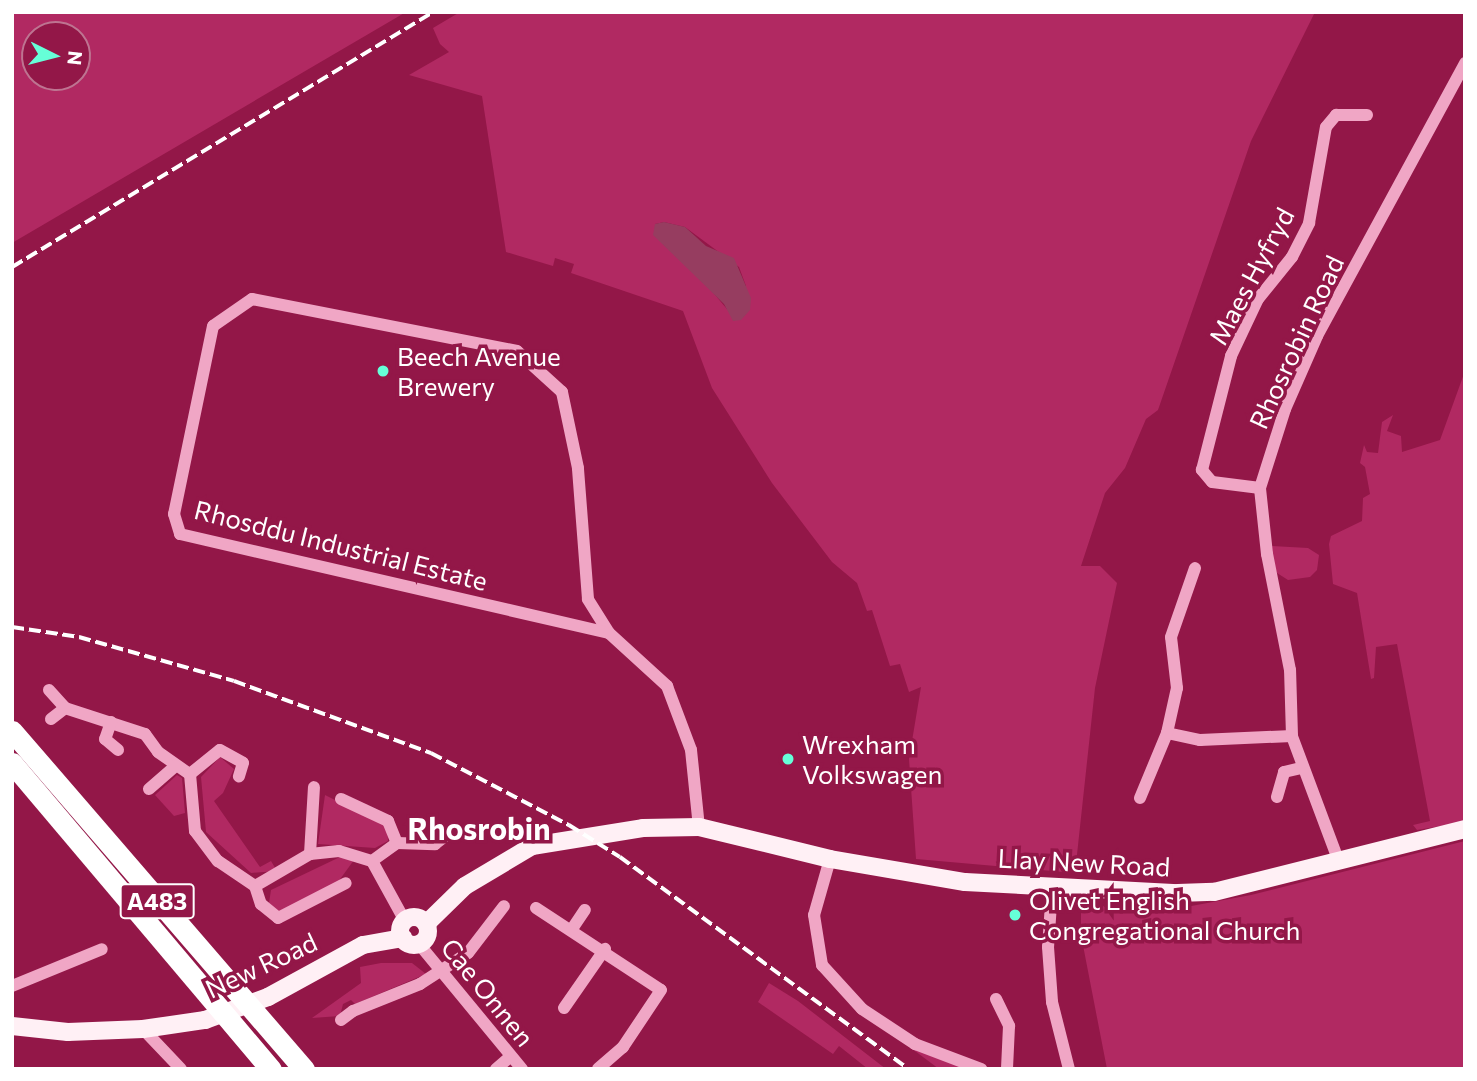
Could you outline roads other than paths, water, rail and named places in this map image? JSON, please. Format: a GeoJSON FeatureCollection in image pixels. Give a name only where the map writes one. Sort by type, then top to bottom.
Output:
{"type":"FeatureCollection","features":[{"type":"Feature","properties":{"kind":"highway","name":"A483"},"geometry":{"type":"LineString","coordinates":[[12,731],[304,1069]]}},
{"type":"Feature","properties":{"kind":"highway","name":"A483"},"geometry":{"type":"LineString","coordinates":[[12,763],[271,1069]]}},
{"type":"Feature","properties":{"kind":"main road","name":"Llay New Road"},"geometry":{"type":"LineString","coordinates":[[532,846],[608,832],[699,827],[830,859],[965,882],[1052,889],[1214,892],[1465,829]]}},
{"type":"Feature","properties":{"kind":"main road","name":"New Road"},"geometry":{"type":"LineString","coordinates":[[12,1026],[68,1032],[143,1029],[205,1020],[299,980],[363,944],[409,934],[416,917],[426,924],[465,886],[532,846]]}},
{"type":"Feature","properties":{"kind":"street","name":"Rhosrobin Road"},"geometry":{"type":"LineString","coordinates":[[1339,862],[1301,768],[1292,736],[1290,670],[1267,554],[1260,488],[1285,409],[1317,336],[1465,63]]}},
{"type":"Feature","properties":{"kind":"street","name":"Maes Hyfryd"},"geometry":{"type":"LineString","coordinates":[[1260,488],[1212,482],[1202,470],[1231,356],[1258,299],[1292,257],[1309,223],[1326,127],[1336,115],[1367,114]]}},
{"type":"Feature","properties":{"kind":"street","name":"Rhosddu Industrial Estate"},"geometry":{"type":"LineString","coordinates":[[609,633],[180,534],[174,514],[213,326],[252,299],[517,351],[562,392],[578,468],[588,599],[609,633],[667,686],[691,750],[699,827]]}},
{"type":"Feature","properties":{"kind":"street"},"geometry":{"type":"LineString","coordinates":[[1140,798],[1167,733],[1177,688],[1171,637],[1195,568]]}},
{"type":"Feature","properties":{"kind":"street"},"geometry":{"type":"LineString","coordinates":[[50,690],[65,708],[145,734],[175,766],[190,774]]}},
{"type":"Feature","properties":{"kind":"street"},"geometry":{"type":"LineString","coordinates":[[51,719],[65,708]]}},
{"type":"Feature","properties":{"kind":"street"},"geometry":{"type":"LineString","coordinates":[[111,722],[105,738],[118,750]]}},
{"type":"Feature","properties":{"kind":"street"},"geometry":{"type":"LineString","coordinates":[[1167,733],[1200,740],[1292,736]]}},
{"type":"Feature","properties":{"kind":"street"},"geometry":{"type":"LineString","coordinates":[[190,774],[213,752],[228,752],[247,762],[239,776]]}},
{"type":"Feature","properties":{"kind":"street"},"geometry":{"type":"LineString","coordinates":[[149,789],[175,766]]}},
{"type":"Feature","properties":{"kind":"street"},"geometry":{"type":"LineString","coordinates":[[1277,797],[1284,772],[1301,768]]}},
{"type":"Feature","properties":{"kind":"street"},"geometry":{"type":"LineString","coordinates":[[190,774],[195,831],[218,861],[255,886],[261,904],[277,923],[346,883]]}},
{"type":"Feature","properties":{"kind":"street"},"geometry":{"type":"LineString","coordinates":[[310,854],[314,787]]}},
{"type":"Feature","properties":{"kind":"street"},"geometry":{"type":"LineString","coordinates":[[341,799],[388,821],[397,843]]}},
{"type":"Feature","properties":{"kind":"street"},"geometry":{"type":"LineString","coordinates":[[255,886],[310,854],[339,851],[372,861],[397,843],[435,844],[454,829]]}},
{"type":"Feature","properties":{"kind":"street"},"geometry":{"type":"LineString","coordinates":[[830,859],[814,915],[822,965],[862,1009],[915,1044],[981,1069]]}},
{"type":"Feature","properties":{"kind":"street","name":"Cae Onnen"},"geometry":{"type":"LineString","coordinates":[[372,861],[409,934],[442,970],[522,1069]]}},
{"type":"Feature","properties":{"kind":"street"},"geometry":{"type":"LineString","coordinates":[[1052,889],[1048,947],[1052,1002],[1069,1069]]}},
{"type":"Feature","properties":{"kind":"street"},"geometry":{"type":"LineString","coordinates":[[341,1020],[351,1008],[420,984],[468,953],[482,927],[504,906]]}},
{"type":"Feature","properties":{"kind":"street"},"geometry":{"type":"LineString","coordinates":[[536,908],[605,949],[662,990],[623,1047],[598,1069]]}},
{"type":"Feature","properties":{"kind":"street"},"geometry":{"type":"LineString","coordinates":[[572,929],[585,911]]}},
{"type":"Feature","properties":{"kind":"street"},"geometry":{"type":"LineString","coordinates":[[12,986],[92,963],[102,949]]}},
{"type":"Feature","properties":{"kind":"street"},"geometry":{"type":"LineString","coordinates":[[564,1008],[605,949]]}},
{"type":"Feature","properties":{"kind":"street"},"geometry":{"type":"LineString","coordinates":[[996,999],[1009,1026],[1007,1069]]}},
{"type":"Feature","properties":{"kind":"street"},"geometry":{"type":"LineString","coordinates":[[143,1029],[181,1069]]}},
{"type":"Feature","properties":{"kind":"street"},"geometry":{"type":"LineString","coordinates":[[496,1069],[510,1057]]}},
{"type":"Feature","properties":{"kind":"railway"},"geometry":{"type":"LineString","coordinates":[[12,267],[433,12]]}},
{"type":"Feature","properties":{"kind":"railway"},"geometry":{"type":"LineString","coordinates":[[12,627],[79,637],[234,681],[431,753],[569,825],[620,857],[909,1069]]}},
{"type":"Feature","properties":{"kind":"place","name":"Beech Avenue Brewery"},"geometry":{"type":"Point","coordinates":[383,371]}},
{"type":"Feature","properties":{"kind":"place","name":"Wrexham Volkswagen"},"geometry":{"type":"Point","coordinates":[788,759]}},
{"type":"Feature","properties":{"kind":"place","name":"Olivet English Congregational Church"},"geometry":{"type":"Point","coordinates":[1015,915]}},
{"type":"Feature","properties":{"kind":"district","name":"Rhosrobin"},"geometry":{"type":"Point","coordinates":[479,828]}}]}
